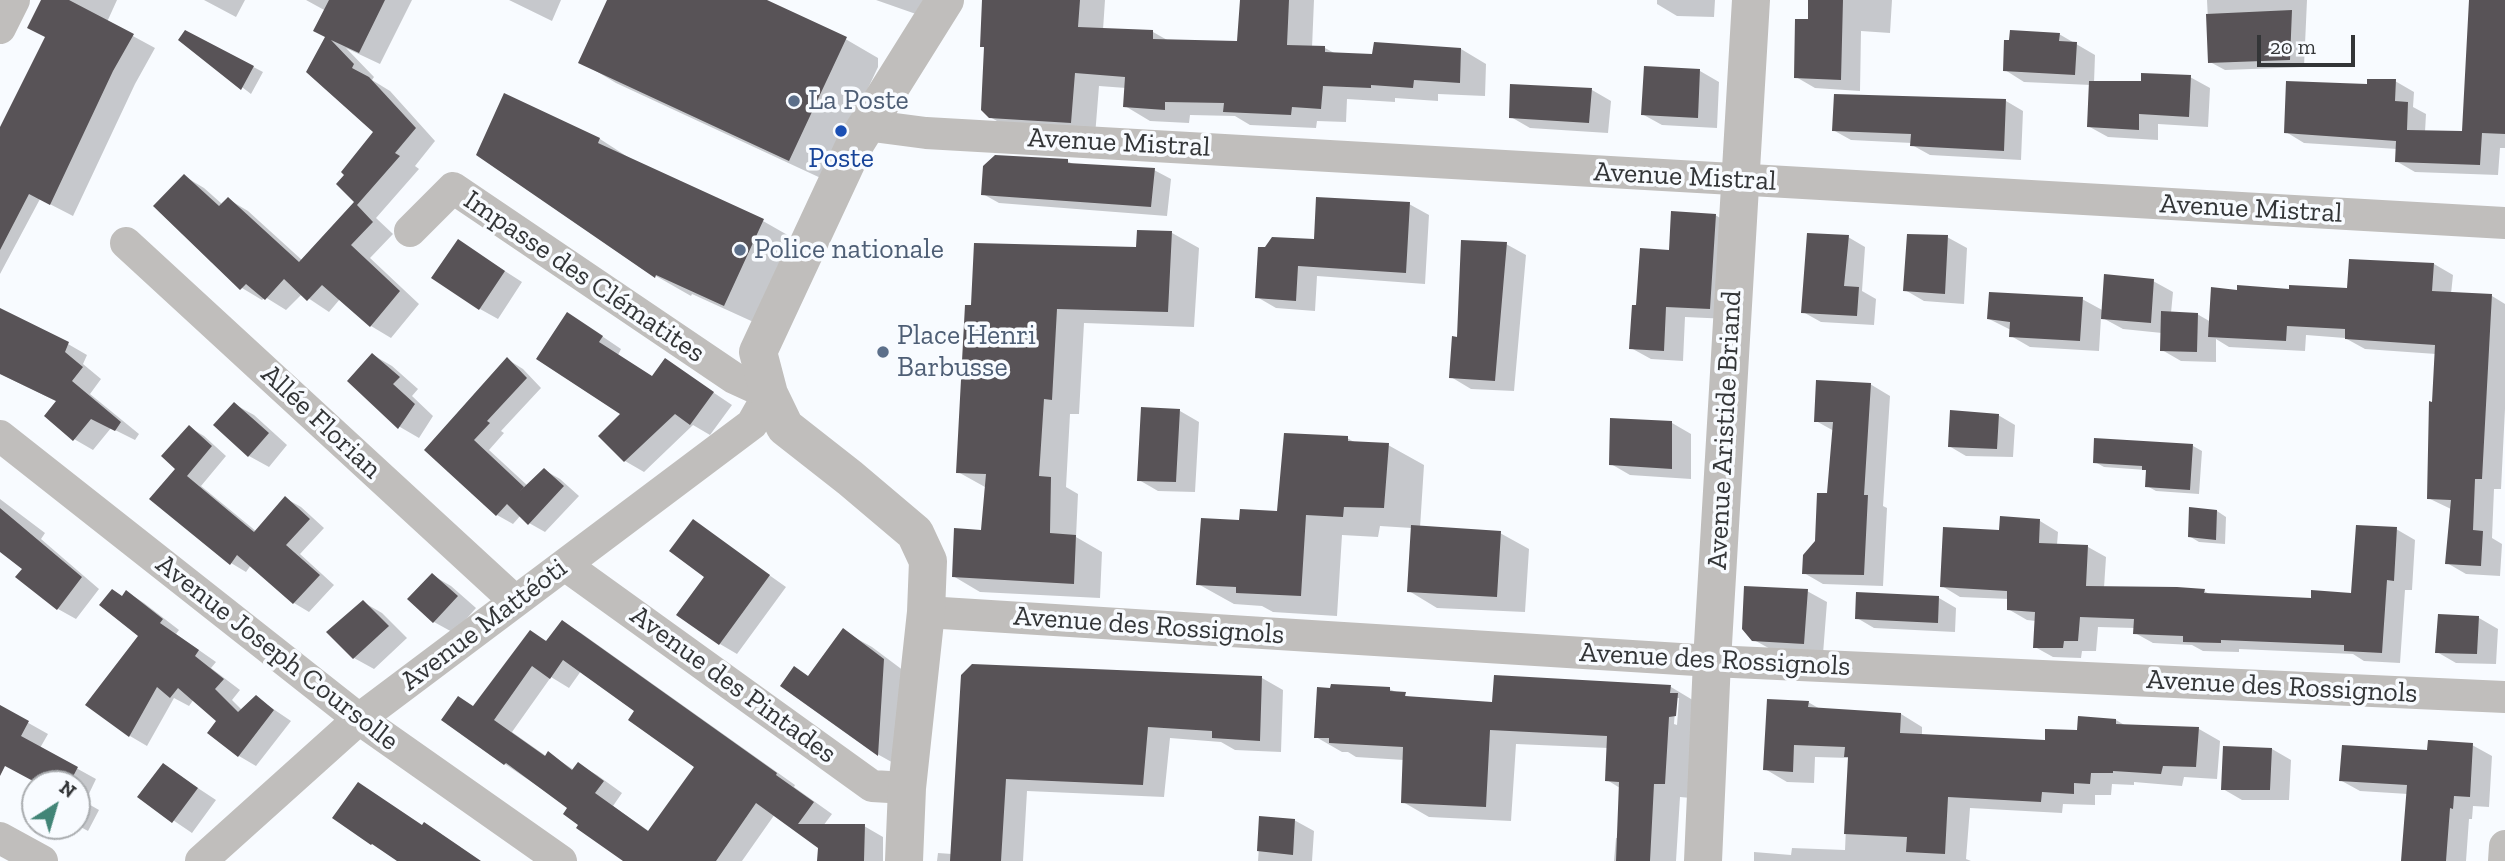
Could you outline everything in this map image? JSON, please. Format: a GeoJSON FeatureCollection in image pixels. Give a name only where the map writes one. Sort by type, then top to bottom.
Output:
{"type":"FeatureCollection","features":[{"type":"Feature","properties":{"kind":"street"},"geometry":{"type":"LineString","coordinates":[[0,28],[14,0]]}},
{"type":"Feature","properties":{"kind":"street"},"geometry":{"type":"LineString","coordinates":[[904,861],[907,788],[926,612],[928,562],[915,533],[785,427],[769,394],[758,352],[865,125],[944,0]]}},
{"type":"Feature","properties":{"kind":"street","name":"Avenue Aristide Briand"},"geometry":{"type":"LineString","coordinates":[[1703,861],[1712,661],[1751,0]]}},
{"type":"Feature","properties":{"kind":"street","name":"Avenue Mistral"},"geometry":{"type":"LineString","coordinates":[[865,125],[926,133],[2505,223]]}},
{"type":"Feature","properties":{"kind":"street","name":"Impasse des Clématites"},"geometry":{"type":"LineString","coordinates":[[410,231],[453,188],[734,378],[769,394]]}},
{"type":"Feature","properties":{"kind":"street","name":"Allée Florian"},"geometry":{"type":"LineString","coordinates":[[126,243],[515,601]]}},
{"type":"Feature","properties":{"kind":"street","name":"Avenue Mattéoti"},"geometry":{"type":"LineString","coordinates":[[201,861],[359,719],[752,424],[769,394]]}},
{"type":"Feature","properties":{"kind":"street","name":"Avenue Joseph Coursolle"},"geometry":{"type":"LineString","coordinates":[[0,436],[359,719],[561,861]]}},
{"type":"Feature","properties":{"kind":"street","name":"Avenue des Pintades"},"geometry":{"type":"LineString","coordinates":[[565,565],[872,786],[907,788]]}},
{"type":"Feature","properties":{"kind":"street","name":"Avenue des Rossignols"},"geometry":{"type":"LineString","coordinates":[[926,612],[1712,661],[2505,697]]}},
{"type":"Feature","properties":{"kind":"street"},"geometry":{"type":"LineString","coordinates":[[0,838],[42,861]]}},
{"type":"Feature","properties":{"kind":"street"},"geometry":{"type":"LineString","coordinates":[[2504,861],[2505,846]]}},
{"type":"Feature","properties":{"kind":"building"},"geometry":{"type":"Polygon","coordinates":[[[41,0],[69,0],[134,34],[113,71],[50,205],[29,194],[0,250],[0,127],[45,37],[27,28],[41,0]]]}},
{"type":"Feature","properties":{"kind":"building"},"geometry":{"type":"Polygon","coordinates":[[[329,0],[385,0],[359,53],[331,40],[354,64],[352,68],[369,77],[416,128],[395,153],[400,156],[357,205],[373,222],[351,245],[400,291],[370,327],[322,285],[307,301],[284,279],[265,300],[246,284],[240,290],[153,206],[184,174],[219,206],[228,197],[299,262],[354,202],[336,184],[344,175],[341,172],[373,132],[306,72],[325,37],[313,31],[329,0]]]}},
{"type":"Feature","properties":{"kind":"building"},"geometry":{"type":"Polygon","coordinates":[[[607,0],[767,0],[847,37],[789,161],[578,63],[607,0]]]}},
{"type":"Feature","properties":{"kind":"building"},"geometry":{"type":"Polygon","coordinates":[[[982,0],[1080,0],[1078,27],[1153,30],[1153,39],[1237,41],[1240,0],[1289,0],[1287,45],[1325,46],[1325,52],[1372,54],[1374,42],[1461,48],[1460,83],[1414,80],[1413,88],[1323,86],[1321,109],[1292,107],[1291,115],[1223,112],[1224,103],[1165,102],[1165,110],[1123,107],[1125,77],[1075,73],[1071,123],[989,118],[981,110],[984,47],[980,47],[982,0]]]}},
{"type":"Feature","properties":{"kind":"building"},"geometry":{"type":"Polygon","coordinates":[[[1808,0],[1843,0],[1841,80],[1794,78],[1795,19],[1808,19],[1808,0]]]}},
{"type":"Feature","properties":{"kind":"building"},"geometry":{"type":"Polygon","coordinates":[[[2469,0],[2505,0],[2505,134],[2482,133],[2480,165],[2395,162],[2396,141],[2284,133],[2286,81],[2367,84],[2367,79],[2396,79],[2395,101],[2408,102],[2407,130],[2462,131],[2469,0]]]}},
{"type":"Feature","properties":{"kind":"building"},"geometry":{"type":"Polygon","coordinates":[[[2292,10],[2290,60],[2208,63],[2206,14],[2292,10]]]}},
{"type":"Feature","properties":{"kind":"building"},"geometry":{"type":"Polygon","coordinates":[[[185,30],[254,66],[241,90],[178,40],[185,30]]]}},
{"type":"Feature","properties":{"kind":"building"},"geometry":{"type":"Polygon","coordinates":[[[2010,30],[2060,33],[2059,41],[2077,42],[2075,75],[2003,71],[2004,40],[2009,40],[2010,30]]]}},
{"type":"Feature","properties":{"kind":"building"},"geometry":{"type":"Polygon","coordinates":[[[1644,66],[1700,69],[1698,118],[1641,115],[1644,66]]]}},
{"type":"Feature","properties":{"kind":"building"},"geometry":{"type":"Polygon","coordinates":[[[2141,73],[2191,75],[2189,117],[2139,114],[2139,130],[2087,127],[2089,81],[2141,81],[2141,73]]]}},
{"type":"Feature","properties":{"kind":"building"},"geometry":{"type":"Polygon","coordinates":[[[1510,84],[1592,88],[1589,123],[1509,118],[1510,84]]]}},
{"type":"Feature","properties":{"kind":"building"},"geometry":{"type":"Polygon","coordinates":[[[504,93],[600,138],[598,143],[764,219],[724,306],[656,275],[655,278],[476,155],[504,93]]]}},
{"type":"Feature","properties":{"kind":"building"},"geometry":{"type":"Polygon","coordinates":[[[1834,94],[2006,99],[2004,151],[1910,146],[1911,134],[1832,131],[1834,94]]]}},
{"type":"Feature","properties":{"kind":"building"},"geometry":{"type":"Polygon","coordinates":[[[995,155],[1155,168],[1151,207],[981,195],[983,166],[995,155]]]}},
{"type":"Feature","properties":{"kind":"building"},"geometry":{"type":"Polygon","coordinates":[[[1316,197],[1410,202],[1406,273],[1298,266],[1296,301],[1255,298],[1258,247],[1265,247],[1272,237],[1314,239],[1316,197]]]}},
{"type":"Feature","properties":{"kind":"building"},"geometry":{"type":"Polygon","coordinates":[[[1671,211],[1716,214],[1710,309],[1666,307],[1664,351],[1629,349],[1632,305],[1636,305],[1640,248],[1669,250],[1671,211]]]}},
{"type":"Feature","properties":{"kind":"building"},"geometry":{"type":"Polygon","coordinates":[[[1137,230],[1172,231],[1168,312],[1057,309],[1052,400],[1044,399],[1039,476],[1051,477],[1050,533],[1076,535],[1074,584],[952,577],[954,528],[981,530],[986,474],[956,473],[965,305],[971,305],[974,243],[1136,247],[1137,230]]]}},
{"type":"Feature","properties":{"kind":"building"},"geometry":{"type":"Polygon","coordinates":[[[1807,233],[1849,235],[1844,286],[1859,287],[1857,316],[1801,313],[1807,233]]]}},
{"type":"Feature","properties":{"kind":"building"},"geometry":{"type":"Polygon","coordinates":[[[1907,234],[1948,235],[1945,294],[1903,291],[1907,234]]]}},
{"type":"Feature","properties":{"kind":"building"},"geometry":{"type":"Polygon","coordinates":[[[458,239],[505,271],[479,310],[431,278],[458,239]]]}},
{"type":"Feature","properties":{"kind":"building"},"geometry":{"type":"Polygon","coordinates":[[[1461,240],[1507,242],[1495,381],[1449,378],[1452,336],[1457,337],[1461,240]]]}},
{"type":"Feature","properties":{"kind":"building"},"geometry":{"type":"Polygon","coordinates":[[[2349,259],[2434,263],[2432,291],[2492,294],[2482,479],[2475,479],[2473,530],[2483,531],[2481,566],[2445,564],[2451,500],[2427,499],[2429,401],[2432,402],[2435,345],[2345,339],[2345,329],[2287,326],[2286,341],[2208,337],[2211,287],[2237,290],[2237,285],[2289,289],[2289,285],[2347,288],[2349,259]]]}},
{"type":"Feature","properties":{"kind":"building"},"geometry":{"type":"Polygon","coordinates":[[[2104,274],[2154,279],[2151,323],[2101,319],[2104,274]]]}},
{"type":"Feature","properties":{"kind":"building"},"geometry":{"type":"Polygon","coordinates":[[[1989,292],[2083,297],[2080,341],[2009,337],[2010,322],[1987,319],[1989,292]]]}},
{"type":"Feature","properties":{"kind":"building"},"geometry":{"type":"Polygon","coordinates":[[[0,308],[69,342],[65,352],[83,367],[72,381],[121,422],[115,431],[91,419],[73,441],[44,416],[56,401],[0,374],[0,308]]]}},
{"type":"Feature","properties":{"kind":"building"},"geometry":{"type":"Polygon","coordinates":[[[2161,311],[2198,313],[2197,352],[2160,351],[2161,311]]]}},
{"type":"Feature","properties":{"kind":"building"},"geometry":{"type":"Polygon","coordinates":[[[567,312],[603,336],[599,342],[652,376],[665,358],[714,392],[690,425],[675,414],[624,462],[598,436],[620,414],[536,359],[567,312]]]}},
{"type":"Feature","properties":{"kind":"building"},"geometry":{"type":"Polygon","coordinates":[[[372,353],[400,377],[393,384],[415,404],[398,429],[347,381],[372,353]]]}},
{"type":"Feature","properties":{"kind":"building"},"geometry":{"type":"Polygon","coordinates":[[[507,357],[527,378],[487,421],[490,423],[474,440],[524,487],[520,491],[544,468],[564,486],[528,525],[507,504],[496,516],[424,450],[507,357]]]}},
{"type":"Feature","properties":{"kind":"building"},"geometry":{"type":"Polygon","coordinates":[[[1816,380],[1871,383],[1864,495],[1868,495],[1864,575],[1802,574],[1803,555],[1815,541],[1817,493],[1827,493],[1833,422],[1814,422],[1816,380]]]}},
{"type":"Feature","properties":{"kind":"building"},"geometry":{"type":"Polygon","coordinates":[[[234,402],[269,433],[248,457],[213,425],[234,402]]]}},
{"type":"Feature","properties":{"kind":"building"},"geometry":{"type":"Polygon","coordinates":[[[1141,407],[1180,409],[1176,482],[1137,481],[1141,407]]]}},
{"type":"Feature","properties":{"kind":"building"},"geometry":{"type":"Polygon","coordinates":[[[1950,410],[1999,414],[1997,449],[1948,447],[1950,410]]]}},
{"type":"Feature","properties":{"kind":"building"},"geometry":{"type":"Polygon","coordinates":[[[1610,418],[1672,421],[1672,469],[1609,465],[1610,418]]]}},
{"type":"Feature","properties":{"kind":"building"},"geometry":{"type":"Polygon","coordinates":[[[189,425],[212,446],[187,476],[254,532],[285,496],[310,519],[286,545],[320,575],[293,604],[237,555],[230,565],[149,499],[175,469],[161,456],[189,425]]]}},
{"type":"Feature","properties":{"kind":"building"},"geometry":{"type":"Polygon","coordinates":[[[1284,433],[1348,436],[1348,441],[1389,443],[1384,508],[1344,507],[1343,517],[1306,515],[1301,596],[1236,593],[1236,587],[1196,585],[1201,518],[1239,520],[1240,509],[1277,511],[1284,433]]]}},
{"type":"Feature","properties":{"kind":"building"},"geometry":{"type":"Polygon","coordinates":[[[2094,438],[2193,444],[2190,490],[2145,487],[2146,470],[2142,470],[2142,466],[2093,463],[2094,438]]]}},
{"type":"Feature","properties":{"kind":"building"},"geometry":{"type":"Polygon","coordinates":[[[2189,507],[2217,510],[2216,540],[2188,537],[2189,507]]]}},
{"type":"Feature","properties":{"kind":"building"},"geometry":{"type":"Polygon","coordinates":[[[0,508],[82,577],[57,610],[15,577],[22,569],[0,552],[0,508]]]}},
{"type":"Feature","properties":{"kind":"building"},"geometry":{"type":"Polygon","coordinates":[[[2000,516],[2040,519],[2039,543],[2088,545],[2086,586],[2177,587],[2205,589],[2204,593],[2311,598],[2311,590],[2351,593],[2356,525],[2397,527],[2394,581],[2387,580],[2382,653],[2344,651],[2344,645],[2221,640],[2221,643],[2183,642],[2183,636],[2133,634],[2134,619],[2080,617],[2078,641],[2064,641],[2063,648],[2033,648],[2035,612],[2007,610],[2007,591],[1940,587],[1943,527],[1999,530],[2000,516]]]}},
{"type":"Feature","properties":{"kind":"building"},"geometry":{"type":"Polygon","coordinates":[[[693,519],[770,575],[719,645],[676,615],[704,577],[669,551],[693,519]]]}},
{"type":"Feature","properties":{"kind":"building"},"geometry":{"type":"Polygon","coordinates":[[[1411,525],[1501,531],[1497,597],[1407,592],[1411,525]]]}},
{"type":"Feature","properties":{"kind":"building"},"geometry":{"type":"Polygon","coordinates":[[[432,573],[458,596],[433,623],[407,599],[432,573]]]}},
{"type":"Feature","properties":{"kind":"building"},"geometry":{"type":"Polygon","coordinates":[[[1744,586],[1808,589],[1804,644],[1752,641],[1742,629],[1744,586]]]}},
{"type":"Feature","properties":{"kind":"building"},"geometry":{"type":"Polygon","coordinates":[[[112,589],[122,596],[126,590],[163,619],[160,623],[199,650],[195,656],[224,679],[215,689],[238,712],[256,695],[274,710],[238,757],[207,733],[216,721],[178,688],[170,698],[157,687],[129,737],[85,705],[138,636],[99,605],[112,589]]]}},
{"type":"Feature","properties":{"kind":"building"},"geometry":{"type":"Polygon","coordinates":[[[1856,592],[1939,596],[1938,623],[1855,619],[1856,592]]]}},
{"type":"Feature","properties":{"kind":"building"},"geometry":{"type":"Polygon","coordinates":[[[363,600],[389,626],[353,659],[326,632],[363,600]]]}},
{"type":"Feature","properties":{"kind":"building"},"geometry":{"type":"Polygon","coordinates":[[[2438,614],[2479,616],[2477,654],[2435,653],[2438,614]]]}},
{"type":"Feature","properties":{"kind":"building"},"geometry":{"type":"Polygon","coordinates":[[[562,620],[777,773],[776,775],[814,802],[798,824],[865,824],[864,861],[817,861],[818,848],[756,803],[716,861],[623,861],[576,828],[578,825],[563,814],[567,808],[441,720],[458,696],[473,706],[530,630],[546,641],[562,620]],[[563,660],[550,679],[532,666],[494,720],[545,756],[548,751],[572,770],[578,762],[604,781],[595,793],[648,831],[694,767],[628,720],[634,711],[563,660]]]}},
{"type":"Feature","properties":{"kind":"building"},"geometry":{"type":"Polygon","coordinates":[[[843,628],[884,659],[878,756],[780,686],[794,666],[808,676],[843,628]]]}},
{"type":"Feature","properties":{"kind":"building"},"geometry":{"type":"Polygon","coordinates":[[[972,664],[1262,676],[1260,741],[1212,738],[1212,731],[1148,727],[1143,785],[1006,779],[1001,861],[950,861],[961,675],[972,664]]]}},
{"type":"Feature","properties":{"kind":"building"},"geometry":{"type":"Polygon","coordinates":[[[1494,675],[1671,685],[1670,693],[1678,693],[1676,716],[1669,717],[1665,784],[1654,784],[1650,861],[1616,861],[1619,782],[1605,781],[1607,736],[1490,730],[1486,807],[1401,803],[1403,747],[1329,743],[1329,738],[1314,738],[1317,687],[1330,688],[1331,684],[1390,687],[1390,691],[1406,692],[1405,696],[1492,702],[1494,675]]]}},
{"type":"Feature","properties":{"kind":"building"},"geometry":{"type":"Polygon","coordinates":[[[1767,699],[1809,701],[1808,707],[1901,713],[1900,733],[2045,740],[2045,729],[2077,730],[2078,716],[2116,719],[2116,724],[2199,727],[2196,767],[2163,766],[2161,774],[2113,771],[2091,773],[2090,784],[2074,783],[2074,794],[2042,792],[2041,802],[1948,797],[1945,854],[1906,852],[1907,837],[1844,834],[1848,757],[1844,757],[1845,747],[1794,745],[1793,772],[1763,770],[1767,699]]]}},
{"type":"Feature","properties":{"kind":"building"},"geometry":{"type":"Polygon","coordinates":[[[0,705],[29,721],[21,736],[78,767],[76,770],[21,770],[21,775],[5,766],[0,776],[0,705]]]}},
{"type":"Feature","properties":{"kind":"building"},"geometry":{"type":"Polygon","coordinates":[[[2428,740],[2473,743],[2470,797],[2454,796],[2453,809],[2450,808],[2446,861],[2401,861],[2407,785],[2339,781],[2342,745],[2427,750],[2428,740]]]}},
{"type":"Feature","properties":{"kind":"building"},"geometry":{"type":"Polygon","coordinates":[[[2223,746],[2272,748],[2270,790],[2221,790],[2223,746]]]}},
{"type":"Feature","properties":{"kind":"building"},"geometry":{"type":"Polygon","coordinates":[[[163,763],[198,788],[172,823],[137,797],[163,763]]]}},
{"type":"Feature","properties":{"kind":"building"},"geometry":{"type":"Polygon","coordinates":[[[358,782],[481,861],[397,861],[371,845],[332,818],[358,782]]]}},
{"type":"Feature","properties":{"kind":"building"},"geometry":{"type":"Polygon","coordinates":[[[1259,816],[1295,819],[1293,855],[1257,851],[1259,816]]]}},
{"type":"Feature","properties":{"kind":"place","name":"La Poste"},"geometry":{"type":"Point","coordinates":[794,101]}},
{"type":"Feature","properties":{"kind":"place","name":"Poste"},"geometry":{"type":"Point","coordinates":[841,131]}},
{"type":"Feature","properties":{"kind":"place","name":"Police nationale"},"geometry":{"type":"Point","coordinates":[740,250]}},
{"type":"Feature","properties":{"kind":"place","name":"Place Henri Barbusse"},"geometry":{"type":"Point","coordinates":[883,352]}}]}
